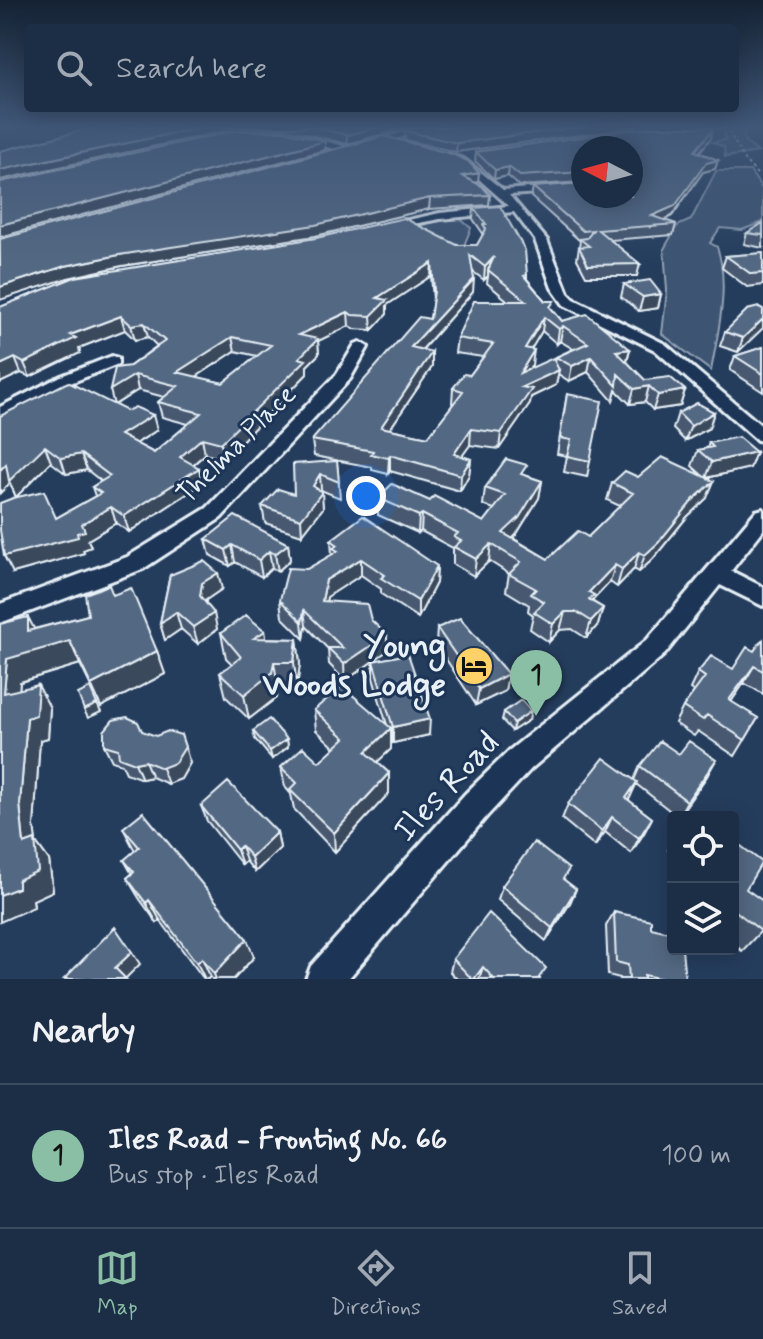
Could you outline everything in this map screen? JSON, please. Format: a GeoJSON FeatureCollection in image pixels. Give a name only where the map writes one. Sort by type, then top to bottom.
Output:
{"type":"FeatureCollection","features":[{"type":"Feature","properties":{"kind":"street"},"geometry":{"type":"LineString","coordinates":[[479,173],[542,241],[563,296],[578,308],[660,347],[763,436]]}},
{"type":"Feature","properties":{"kind":"street"},"geometry":{"type":"LineString","coordinates":[[500,193],[571,188]]}},
{"type":"Feature","properties":{"kind":"street"},"geometry":{"type":"LineString","coordinates":[[375,231],[440,216],[515,209]]}},
{"type":"Feature","properties":{"kind":"street","name":"Thelma Place"},"geometry":{"type":"LineString","coordinates":[[0,614],[135,563],[214,513],[344,376],[360,347]]}},
{"type":"Feature","properties":{"kind":"street"},"geometry":{"type":"LineString","coordinates":[[0,414],[67,379],[112,361]]}},
{"type":"Feature","properties":{"kind":"street","name":"Iles Road"},"geometry":{"type":"LineString","coordinates":[[324,979],[476,805],[558,726],[656,647],[763,516]]}},
{"type":"Feature","properties":{"kind":"street"},"geometry":{"type":"LineString","coordinates":[[718,574],[763,597]]}},
{"type":"Feature","properties":{"kind":"shaded area"},"geometry":{"type":"Polygon","coordinates":[[[715,173],[751,173],[763,190],[763,222],[742,230],[720,228],[710,243],[717,247],[723,277],[711,371],[662,334],[667,290],[664,249],[677,226],[691,220],[715,173]]]}},
{"type":"Feature","properties":{"kind":"shaded area"},"geometry":{"type":"Polygon","coordinates":[[[458,217],[471,228],[463,248],[405,229],[458,217]]]}},
{"type":"Feature","properties":{"kind":"building"},"geometry":{"type":"Polygon","coordinates":[[[43,173],[202,173],[0,225],[0,182],[43,173]]]}},
{"type":"Feature","properties":{"kind":"building"},"geometry":{"type":"Polygon","coordinates":[[[247,173],[479,173],[462,176],[482,186],[490,195],[430,198],[315,225],[119,255],[65,266],[0,287],[0,239],[247,173]]]}},
{"type":"Feature","properties":{"kind":"building"},"geometry":{"type":"Polygon","coordinates":[[[516,173],[571,173],[520,176],[516,173]]]}},
{"type":"Feature","properties":{"kind":"building"},"geometry":{"type":"Polygon","coordinates":[[[643,173],[699,173],[675,206],[652,216],[676,224],[598,230],[640,264],[588,265],[579,247],[589,246],[580,239],[587,238],[593,230],[583,231],[533,187],[571,184],[571,208],[643,208],[643,173]]]}},
{"type":"Feature","properties":{"kind":"building"},"geometry":{"type":"Polygon","coordinates":[[[500,206],[525,250],[527,275],[524,276],[545,301],[554,301],[550,307],[562,321],[587,314],[630,349],[616,351],[645,380],[670,377],[685,390],[658,395],[649,386],[634,389],[618,374],[617,386],[591,357],[572,366],[556,357],[588,343],[563,326],[559,329],[544,317],[525,348],[534,350],[520,373],[553,358],[559,370],[522,387],[532,389],[501,433],[471,429],[454,454],[471,459],[461,475],[390,455],[389,458],[371,454],[373,451],[312,440],[419,317],[430,319],[434,291],[432,263],[377,298],[387,300],[371,316],[348,312],[299,335],[318,339],[299,358],[306,360],[221,443],[202,438],[180,457],[199,468],[124,516],[111,507],[82,524],[85,531],[77,533],[78,537],[4,556],[0,503],[44,491],[56,518],[101,493],[92,487],[110,476],[81,454],[61,458],[45,446],[9,481],[6,464],[0,470],[0,416],[68,382],[127,411],[135,407],[153,415],[120,435],[154,453],[201,413],[158,402],[178,386],[135,375],[110,390],[115,368],[130,366],[165,341],[144,323],[131,325],[121,316],[70,335],[76,338],[24,363],[15,358],[0,365],[0,307],[75,277],[316,238],[404,218],[457,245],[477,245],[486,229],[483,224],[486,224],[474,208],[500,206]],[[470,255],[474,279],[411,347],[432,352],[381,427],[428,437],[463,391],[453,388],[464,374],[470,375],[493,344],[457,338],[474,301],[526,301],[488,270],[494,257],[485,267],[470,255]],[[232,337],[177,372],[223,383],[271,345],[232,337]]]}},
{"type":"Feature","properties":{"kind":"building"},"geometry":{"type":"Polygon","coordinates":[[[763,223],[763,235],[747,233],[763,223]]]}},
{"type":"Feature","properties":{"kind":"building"},"geometry":{"type":"Polygon","coordinates":[[[763,253],[763,273],[751,274],[726,256],[763,253]]]}},
{"type":"Feature","properties":{"kind":"building"},"geometry":{"type":"Polygon","coordinates":[[[650,280],[661,294],[643,297],[624,284],[650,280]]]}},
{"type":"Feature","properties":{"kind":"building"},"geometry":{"type":"Polygon","coordinates":[[[763,309],[763,319],[743,338],[725,332],[747,310],[763,309]]]}},
{"type":"Feature","properties":{"kind":"building"},"geometry":{"type":"Polygon","coordinates":[[[763,347],[763,374],[735,356],[763,347]]]}},
{"type":"Feature","properties":{"kind":"building"},"geometry":{"type":"Polygon","coordinates":[[[567,394],[602,401],[590,461],[567,456],[571,440],[560,438],[567,394]]]}},
{"type":"Feature","properties":{"kind":"building"},"geometry":{"type":"Polygon","coordinates":[[[697,403],[714,412],[691,426],[678,413],[697,403]]]}},
{"type":"Feature","properties":{"kind":"building"},"geometry":{"type":"Polygon","coordinates":[[[738,437],[756,452],[712,462],[698,450],[713,447],[709,443],[738,437]]]}},
{"type":"Feature","properties":{"kind":"building"},"geometry":{"type":"Polygon","coordinates":[[[662,457],[714,481],[693,500],[645,555],[639,552],[622,569],[615,565],[589,592],[594,595],[589,600],[603,608],[591,621],[577,612],[565,612],[553,624],[534,612],[544,602],[531,594],[536,589],[509,574],[521,562],[491,544],[476,559],[454,547],[461,541],[454,537],[458,533],[422,514],[419,516],[378,498],[392,484],[430,501],[434,496],[484,522],[505,495],[485,488],[506,459],[527,465],[521,474],[542,481],[519,518],[503,533],[548,559],[578,531],[588,537],[633,493],[612,483],[625,471],[638,477],[662,457]]]}},
{"type":"Feature","properties":{"kind":"building"},"geometry":{"type":"Polygon","coordinates":[[[337,461],[339,482],[320,474],[313,486],[322,492],[301,519],[262,506],[278,489],[294,494],[293,464],[337,461]]]}},
{"type":"Feature","properties":{"kind":"building"},"geometry":{"type":"Polygon","coordinates":[[[235,516],[288,544],[275,554],[269,551],[259,560],[232,545],[226,550],[206,539],[235,516]]]}},
{"type":"Feature","properties":{"kind":"building"},"geometry":{"type":"Polygon","coordinates":[[[363,516],[437,566],[418,601],[381,578],[385,575],[361,559],[326,580],[322,601],[367,604],[371,620],[387,635],[344,664],[328,648],[343,648],[304,610],[302,622],[280,600],[288,568],[307,569],[338,551],[333,548],[338,545],[331,540],[363,516]]]}},
{"type":"Feature","properties":{"kind":"building"},"geometry":{"type":"Polygon","coordinates":[[[204,561],[218,573],[202,583],[200,596],[214,613],[193,627],[176,612],[160,623],[170,575],[204,561]]]}},
{"type":"Feature","properties":{"kind":"building"},"geometry":{"type":"Polygon","coordinates":[[[109,585],[113,595],[131,588],[157,651],[91,685],[70,641],[7,659],[4,693],[38,685],[36,715],[27,718],[20,804],[24,844],[35,840],[38,871],[18,880],[18,888],[0,895],[0,624],[28,617],[28,631],[88,615],[85,594],[109,585]]]}},
{"type":"Feature","properties":{"kind":"building"},"geometry":{"type":"Polygon","coordinates":[[[246,615],[265,631],[254,638],[297,639],[294,662],[274,662],[272,673],[244,695],[220,673],[241,657],[221,633],[246,615]]]}},
{"type":"Feature","properties":{"kind":"building"},"geometry":{"type":"Polygon","coordinates":[[[460,618],[508,674],[479,689],[437,628],[460,618]]]}},
{"type":"Feature","properties":{"kind":"building"},"geometry":{"type":"Polygon","coordinates":[[[762,640],[763,671],[754,666],[729,700],[758,718],[745,740],[707,715],[703,720],[683,707],[705,677],[698,672],[711,656],[733,669],[747,647],[754,651],[762,640]]]}},
{"type":"Feature","properties":{"kind":"building"},"geometry":{"type":"Polygon","coordinates":[[[408,654],[430,719],[393,727],[373,661],[408,654]]]}},
{"type":"Feature","properties":{"kind":"building"},"geometry":{"type":"Polygon","coordinates":[[[342,686],[391,728],[366,752],[389,773],[334,833],[290,790],[297,783],[281,767],[303,747],[319,762],[345,738],[314,710],[342,686]]]}},
{"type":"Feature","properties":{"kind":"building"},"geometry":{"type":"Polygon","coordinates":[[[90,688],[97,704],[84,710],[78,694],[90,688]]]}},
{"type":"Feature","properties":{"kind":"building"},"geometry":{"type":"Polygon","coordinates":[[[521,700],[531,711],[514,723],[504,712],[521,700]]]}},
{"type":"Feature","properties":{"kind":"building"},"geometry":{"type":"Polygon","coordinates":[[[127,717],[138,722],[142,731],[156,736],[168,731],[181,735],[185,747],[175,763],[162,768],[145,761],[135,763],[119,757],[118,749],[104,745],[104,731],[113,720],[127,717]]]}},
{"type":"Feature","properties":{"kind":"building"},"geometry":{"type":"Polygon","coordinates":[[[269,719],[287,739],[270,751],[253,731],[269,719]]]}},
{"type":"Feature","properties":{"kind":"building"},"geometry":{"type":"Polygon","coordinates":[[[660,741],[679,754],[689,741],[716,760],[687,801],[640,766],[660,741]]]}},
{"type":"Feature","properties":{"kind":"building"},"geometry":{"type":"Polygon","coordinates":[[[604,758],[637,782],[626,798],[652,818],[639,838],[612,817],[602,831],[568,804],[604,758]]]}},
{"type":"Feature","properties":{"kind":"building"},"geometry":{"type":"Polygon","coordinates":[[[228,782],[277,832],[251,857],[241,846],[237,850],[201,806],[228,782]]]}},
{"type":"Feature","properties":{"kind":"building"},"geometry":{"type":"Polygon","coordinates":[[[143,812],[247,939],[214,974],[202,958],[197,963],[149,900],[146,903],[127,878],[134,872],[124,860],[139,847],[123,828],[143,812]]]}},
{"type":"Feature","properties":{"kind":"building"},"geometry":{"type":"Polygon","coordinates":[[[534,842],[569,869],[563,879],[576,889],[552,928],[502,886],[534,842]]]}},
{"type":"Feature","properties":{"kind":"building"},"geometry":{"type":"Polygon","coordinates":[[[739,845],[762,862],[746,889],[763,901],[761,931],[739,914],[739,845]]]}},
{"type":"Feature","properties":{"kind":"building"},"geometry":{"type":"Polygon","coordinates":[[[614,912],[651,920],[651,928],[667,932],[667,955],[683,955],[685,979],[644,975],[644,979],[629,979],[628,965],[616,962],[614,912]]]}},
{"type":"Feature","properties":{"kind":"building"},"geometry":{"type":"Polygon","coordinates":[[[489,913],[546,968],[538,979],[494,979],[483,967],[472,979],[453,959],[489,913]]]}},
{"type":"Feature","properties":{"kind":"building"},"geometry":{"type":"Polygon","coordinates":[[[115,927],[132,952],[115,968],[126,979],[64,979],[115,927]]]}},
{"type":"Feature","properties":{"kind":"place","name":"Young Woods Lodge"},"geometry":{"type":"Point","coordinates":[474,666]}},
{"type":"Feature","properties":{"kind":"place","name":"Iles Road - Fronting No. 66"},"geometry":{"type":"Point","coordinates":[536,716]}}]}
